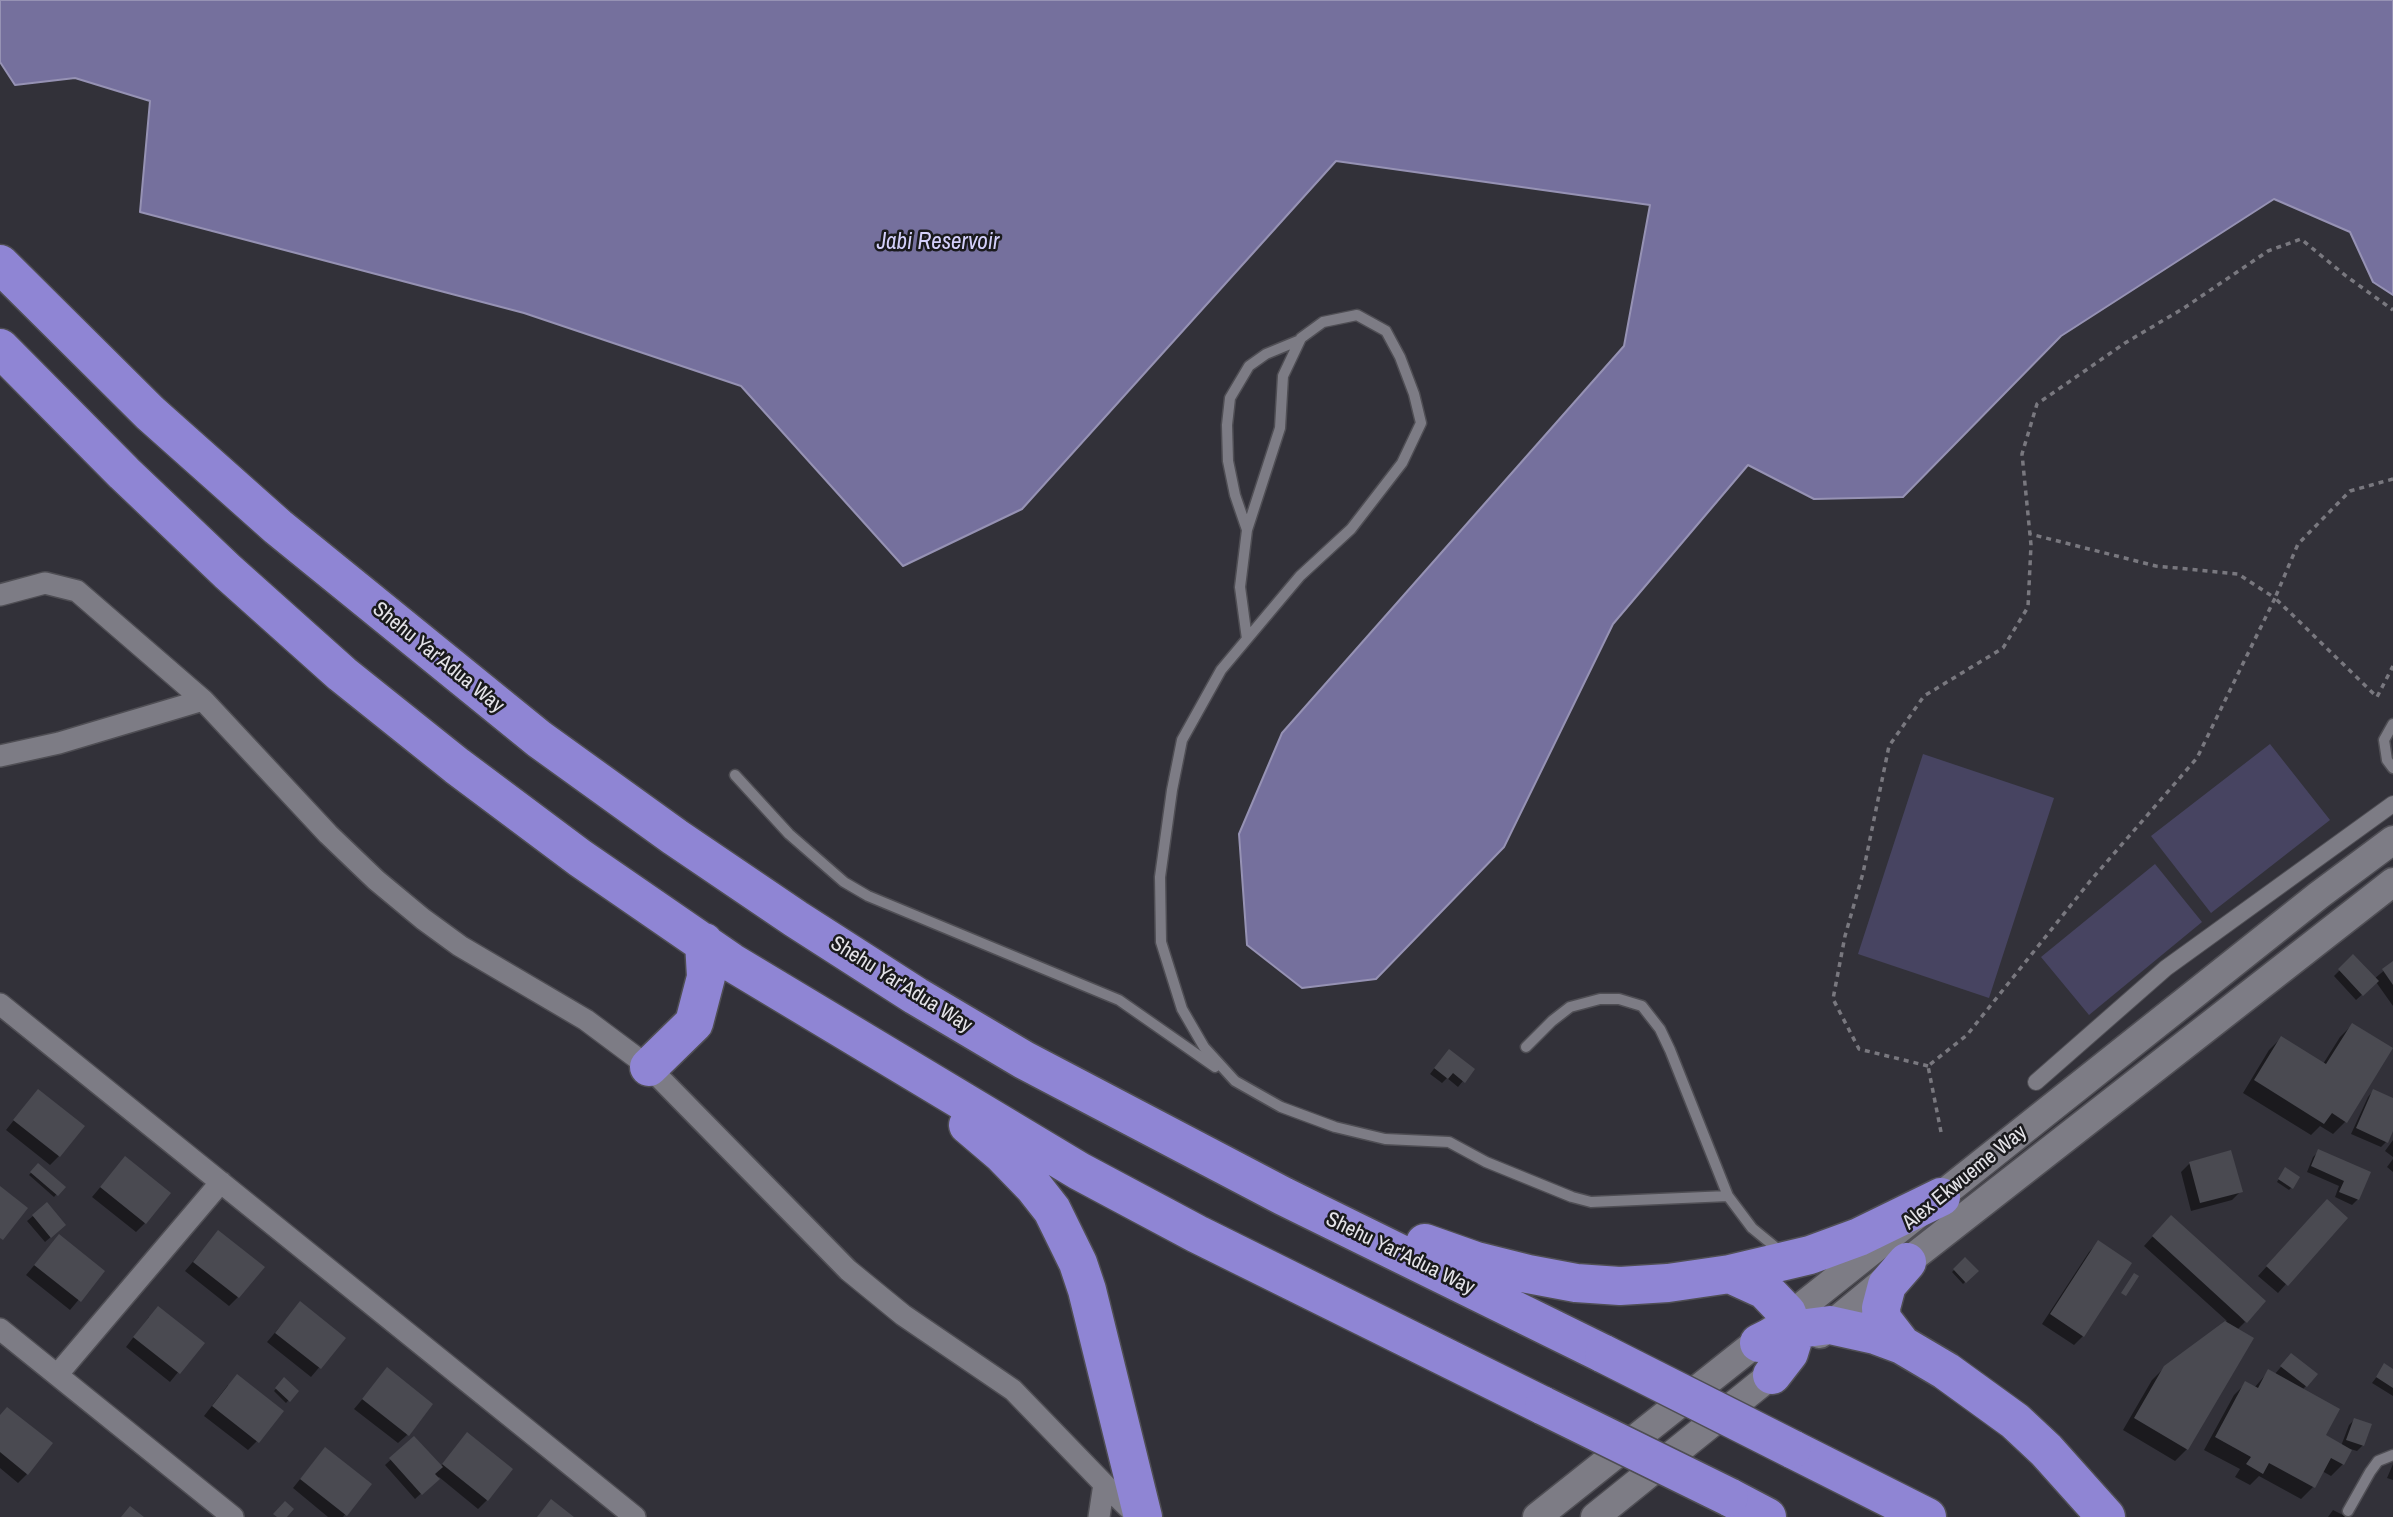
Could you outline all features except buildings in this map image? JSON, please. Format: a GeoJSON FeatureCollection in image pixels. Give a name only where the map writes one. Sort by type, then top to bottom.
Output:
{"type":"FeatureCollection","features":[{"type":"Feature","properties":{"kind":"highway","name":"Shehu Yar'Adua Way"},"geometry":{"type":"LineString","coordinates":[[0,264],[150,413],[278,527],[416,641],[549,746],[697,852],[916,996],[1024,1060],[1283,1196],[1927,1517]]}},
{"type":"Feature","properties":{"kind":"highway"},"geometry":{"type":"LineString","coordinates":[[0,348],[124,473],[228,572],[342,674],[457,766],[580,858],[731,962],[1079,1171],[1196,1234],[1767,1517]]}},
{"type":"Feature","properties":{"kind":"highway"},"geometry":{"type":"LineString","coordinates":[[649,1067],[694,1024],[706,977],[704,942]]}},
{"type":"Feature","properties":{"kind":"highway"},"geometry":{"type":"LineString","coordinates":[[850,1034],[969,1125],[1002,1154],[1052,1210],[1078,1263],[1087,1290],[1140,1517]]}},
{"type":"Feature","properties":{"kind":"highway"},"geometry":{"type":"LineString","coordinates":[[1283,1196],[1476,1261],[1564,1281],[1620,1286],[1668,1283],[1730,1274],[1779,1263],[1859,1237],[1941,1197]]}},
{"type":"Feature","properties":{"kind":"highway"},"geometry":{"type":"LineString","coordinates":[[1902,1345],[1882,1319],[1881,1308],[1887,1285],[1907,1262]]}},
{"type":"Feature","properties":{"kind":"highway"},"geometry":{"type":"LineString","coordinates":[[1730,1274],[1765,1290],[1779,1302],[1778,1341],[1830,1325],[1875,1335],[1902,1345],[1946,1371],[2015,1422],[2046,1450],[2106,1517]]}},
{"type":"Feature","properties":{"kind":"street"},"geometry":{"type":"LineString","coordinates":[[0,595],[45,583],[77,591],[203,700],[328,834],[376,880],[460,946],[586,1020],[649,1067],[848,1270],[903,1315],[1013,1390],[1104,1484],[1140,1517]]}},
{"type":"Feature","properties":{"kind":"street"},"geometry":{"type":"LineString","coordinates":[[0,756],[59,743],[203,700]]}},
{"type":"Feature","properties":{"kind":"street"},"geometry":{"type":"LineString","coordinates":[[2036,1082],[2166,968],[2393,804]]}},
{"type":"Feature","properties":{"kind":"street","name":"Alex Ekwueme Way"},"geometry":{"type":"LineString","coordinates":[[1595,1517],[1778,1341],[1941,1197],[2319,895],[2393,840]]}},
{"type":"Feature","properties":{"kind":"street","name":"Alex Ekwueme Way"},"geometry":{"type":"LineString","coordinates":[[1537,1517],[1778,1341],[1830,1325],[2393,882]]}},
{"type":"Feature","properties":{"kind":"street"},"geometry":{"type":"LineString","coordinates":[[0,1004],[635,1517]]}},
{"type":"Feature","properties":{"kind":"street"},"geometry":{"type":"LineString","coordinates":[[57,1375],[220,1182]]}},
{"type":"Feature","properties":{"kind":"street"},"geometry":{"type":"LineString","coordinates":[[5,1336],[233,1517]]}},
{"type":"Feature","properties":{"kind":"street"},"geometry":{"type":"LineString","coordinates":[[1099,1517],[1104,1484]]}},
{"type":"Feature","properties":{"kind":"lane"},"geometry":{"type":"LineString","coordinates":[[1235,1081],[1204,1047],[1182,1009],[1161,942],[1160,877],[1182,740],[1221,670],[1300,576],[1351,529],[1402,463],[1421,423],[1414,394],[1400,357],[1386,331],[1357,315],[1323,322],[1300,340],[1265,354],[1249,366],[1230,398],[1228,461],[1235,495],[1247,530]]}},
{"type":"Feature","properties":{"kind":"lane"},"geometry":{"type":"LineString","coordinates":[[1247,639],[1240,587],[1247,530],[1280,428],[1283,376],[1300,340]]}},
{"type":"Feature","properties":{"kind":"lane"},"geometry":{"type":"LineString","coordinates":[[2393,724],[2384,740],[2388,760],[2393,768]]}},
{"type":"Feature","properties":{"kind":"lane"},"geometry":{"type":"LineString","coordinates":[[735,775],[789,834],[844,881],[867,895],[1119,1000],[1235,1081],[1281,1107],[1335,1127],[1385,1139],[1449,1142],[1486,1162],[1591,1202],[1728,1196]]}},
{"type":"Feature","properties":{"kind":"lane"},"geometry":{"type":"LineString","coordinates":[[1526,1047],[1570,1007],[1600,999],[1619,999],[1642,1006],[1660,1029],[1670,1050],[1728,1196],[1752,1228],[1774,1246],[1779,1263]]}},
{"type":"Feature","properties":{"kind":"lane"},"geometry":{"type":"LineString","coordinates":[[2348,1511],[2378,1461],[2393,1455]]}},
{"type":"Feature","properties":{"kind":"path"},"geometry":{"type":"LineString","coordinates":[[1928,1066],[1859,1049],[1833,999],[1889,746],[1924,696],[2003,648],[2028,607],[2030,534],[2022,454],[2037,404],[2267,251],[2301,239],[2393,310]]}},
{"type":"Feature","properties":{"kind":"path"},"geometry":{"type":"LineString","coordinates":[[1928,1066],[1967,1035],[2091,880],[2197,758],[2275,598],[2298,544],[2350,491],[2393,479]]}},
{"type":"Feature","properties":{"kind":"path"},"geometry":{"type":"LineString","coordinates":[[2030,534],[2156,566],[2238,574],[2275,598],[2377,697],[2393,666]]}},
{"type":"Feature","properties":{"kind":"path"},"geometry":{"type":"LineString","coordinates":[[1928,1066],[1941,1132]]}},
{"type":"Feature","properties":{"kind":"shaded area"},"geometry":{"type":"Polygon","coordinates":[[[2270,744],[2330,820],[2211,913],[2151,836],[2270,744]]]}},
{"type":"Feature","properties":{"kind":"shaded area"},"geometry":{"type":"Polygon","coordinates":[[[1923,754],[2054,798],[1989,998],[1858,954],[1923,754]]]}},
{"type":"Feature","properties":{"kind":"shaded area"},"geometry":{"type":"Polygon","coordinates":[[[2155,864],[2202,922],[2089,1015],[2041,957],[2155,864]]]}},
{"type":"Feature","properties":{"kind":"water","name":"Jabi Reservoir"},"geometry":{"type":"Polygon","coordinates":[[[0,0],[2393,0],[2393,295],[2373,282],[2350,232],[2274,199],[2061,336],[1903,497],[1814,499],[1748,465],[1613,624],[1504,847],[1376,979],[1302,988],[1247,945],[1239,834],[1282,733],[1624,346],[1650,205],[1336,161],[1022,509],[903,566],[741,386],[524,313],[140,212],[150,101],[75,78],[15,85],[0,62],[0,0]]]}}]}
